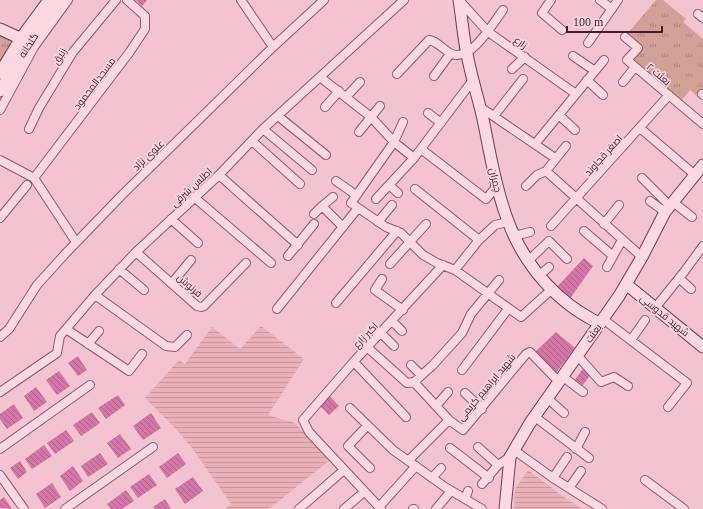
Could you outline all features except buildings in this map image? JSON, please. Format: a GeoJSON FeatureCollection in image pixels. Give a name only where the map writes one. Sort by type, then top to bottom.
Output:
{"type":"FeatureCollection","features":[{"type":"Feature","properties":{"kind":"street","name":"گلخانه"},"geometry":{"type":"LineString","coordinates":[[0,91],[25,40],[48,0]]}},
{"type":"Feature","properties":{"kind":"street","name":"گلخانه"},"geometry":{"type":"LineString","coordinates":[[0,74],[25,40],[58,0]]}},
{"type":"Feature","properties":{"kind":"street"},"geometry":{"type":"LineString","coordinates":[[0,110],[34,47],[68,0]]}},
{"type":"Feature","properties":{"kind":"street","name":"زنبق"},"geometry":{"type":"LineString","coordinates":[[29,129],[39,108],[73,52],[116,0]]}},
{"type":"Feature","properties":{"kind":"street","name":"مسجدالمحمود"},"geometry":{"type":"LineString","coordinates":[[34,178],[129,53],[145,29],[145,16],[127,0]]}},
{"type":"Feature","properties":{"kind":"street"},"geometry":{"type":"LineString","coordinates":[[241,0],[273,47]]}},
{"type":"Feature","properties":{"kind":"street","name":"علوی نژاد"},"geometry":{"type":"LineString","coordinates":[[0,337],[9,329],[37,285],[76,242],[273,47],[324,0]]}},
{"type":"Feature","properties":{"kind":"street","name":"اطلس شرقی"},"geometry":{"type":"LineString","coordinates":[[0,392],[57,352],[60,336],[95,295],[136,252],[219,175],[263,130],[404,0]]}},
{"type":"Feature","properties":{"kind":"street"},"geometry":{"type":"LineString","coordinates":[[551,0],[542,13],[562,30]]}},
{"type":"Feature","properties":{"kind":"street"},"geometry":{"type":"LineString","coordinates":[[600,0],[612,9]]}},
{"type":"Feature","properties":{"kind":"street"},"geometry":{"type":"LineString","coordinates":[[588,43],[618,0]]}},
{"type":"Feature","properties":{"kind":"street","name":"زارع"},"geometry":{"type":"LineString","coordinates":[[460,1],[487,31],[576,94]]}},
{"type":"Feature","properties":{"kind":"street","name":"چمران"},"geometry":{"type":"LineString","coordinates":[[460,1],[467,54],[502,208],[514,236],[528,261],[539,276],[552,289],[571,306],[601,322]]}},
{"type":"Feature","properties":{"kind":"street"},"geometry":{"type":"LineString","coordinates":[[397,74],[428,40],[435,41],[450,54],[459,56],[467,54],[478,43],[503,10]]}},
{"type":"Feature","properties":{"kind":"street"},"geometry":{"type":"LineString","coordinates":[[0,28],[25,40]]}},
{"type":"Feature","properties":{"kind":"street","name":"بعثت ۲"},"geometry":{"type":"LineString","coordinates":[[625,37],[638,48],[627,60],[703,124]]}},
{"type":"Feature","properties":{"kind":"street"},"geometry":{"type":"LineString","coordinates":[[434,76],[450,54]]}},
{"type":"Feature","properties":{"kind":"street"},"geometry":{"type":"LineString","coordinates":[[573,56],[595,71]]}},
{"type":"Feature","properties":{"kind":"street"},"geometry":{"type":"LineString","coordinates":[[512,69],[525,58]]}},
{"type":"Feature","properties":{"kind":"street"},"geometry":{"type":"LineString","coordinates":[[535,144],[604,60]]}},
{"type":"Feature","properties":{"kind":"street"},"geometry":{"type":"LineString","coordinates":[[623,82],[635,67]]}},
{"type":"Feature","properties":{"kind":"street"},"geometry":{"type":"LineString","coordinates":[[320,77],[371,117],[394,142],[414,158]]}},
{"type":"Feature","properties":{"kind":"street"},"geometry":{"type":"LineString","coordinates":[[494,116],[523,79]]}},
{"type":"Feature","properties":{"kind":"street"},"geometry":{"type":"LineString","coordinates":[[376,199],[414,158],[473,80]]}},
{"type":"Feature","properties":{"kind":"street"},"geometry":{"type":"LineString","coordinates":[[587,80],[603,95]]}},
{"type":"Feature","properties":{"kind":"street"},"geometry":{"type":"LineString","coordinates":[[346,96],[360,82]]}},
{"type":"Feature","properties":{"kind":"street"},"geometry":{"type":"LineString","coordinates":[[325,107],[339,92]]}},
{"type":"Feature","properties":{"kind":"street","name":"اصغر قجاوند"},"geometry":{"type":"LineString","coordinates":[[551,226],[577,199],[669,95]]}},
{"type":"Feature","properties":{"kind":"street"},"geometry":{"type":"LineString","coordinates":[[359,132],[380,106]]}},
{"type":"Feature","properties":{"kind":"street"},"geometry":{"type":"LineString","coordinates":[[480,107],[555,158]]}},
{"type":"Feature","properties":{"kind":"street"},"geometry":{"type":"LineString","coordinates":[[428,113],[441,123]]}},
{"type":"Feature","properties":{"kind":"street"},"geometry":{"type":"LineString","coordinates":[[559,115],[575,130]]}},
{"type":"Feature","properties":{"kind":"street"},"geometry":{"type":"LineString","coordinates":[[278,116],[326,155]]}},
{"type":"Feature","properties":{"kind":"street"},"geometry":{"type":"LineString","coordinates":[[403,122],[394,142],[351,203],[386,227],[401,232],[422,255],[455,270],[521,317],[552,289]]}},
{"type":"Feature","properties":{"kind":"street"},"geometry":{"type":"LineString","coordinates":[[640,128],[695,175]]}},
{"type":"Feature","properties":{"kind":"street"},"geometry":{"type":"LineString","coordinates":[[263,130],[312,170]]}},
{"type":"Feature","properties":{"kind":"street"},"geometry":{"type":"LineString","coordinates":[[252,141],[300,184]]}},
{"type":"Feature","properties":{"kind":"street"},"geometry":{"type":"LineString","coordinates":[[526,186],[537,175],[546,171],[566,146]]}},
{"type":"Feature","properties":{"kind":"street"},"geometry":{"type":"LineString","coordinates":[[421,149],[486,199],[497,186]]}},
{"type":"Feature","properties":{"kind":"street"},"geometry":{"type":"LineString","coordinates":[[0,160],[34,178],[76,242]]}},
{"type":"Feature","properties":{"kind":"street","name":"بعثت"},"geometry":{"type":"LineString","coordinates":[[505,509],[512,454],[547,398],[626,284],[670,206],[703,166]]}},
{"type":"Feature","properties":{"kind":"street"},"geometry":{"type":"LineString","coordinates":[[546,171],[642,258]]}},
{"type":"Feature","properties":{"kind":"street"},"geometry":{"type":"LineString","coordinates":[[219,175],[298,245]]}},
{"type":"Feature","properties":{"kind":"street"},"geometry":{"type":"LineString","coordinates":[[642,178],[670,206]]}},
{"type":"Feature","properties":{"kind":"street"},"geometry":{"type":"LineString","coordinates":[[336,181],[356,195]]}},
{"type":"Feature","properties":{"kind":"street"},"geometry":{"type":"LineString","coordinates":[[0,218],[27,185]]}},
{"type":"Feature","properties":{"kind":"street"},"geometry":{"type":"LineString","coordinates":[[389,185],[398,193]]}},
{"type":"Feature","properties":{"kind":"street"},"geometry":{"type":"LineString","coordinates":[[415,189],[479,240]]}},
{"type":"Feature","properties":{"kind":"street"},"geometry":{"type":"LineString","coordinates":[[194,197],[272,263]]}},
{"type":"Feature","properties":{"kind":"street"},"geometry":{"type":"LineString","coordinates":[[314,214],[333,197]]}},
{"type":"Feature","properties":{"kind":"street"},"geometry":{"type":"LineString","coordinates":[[650,201],[670,206],[692,217]]}},
{"type":"Feature","properties":{"kind":"street"},"geometry":{"type":"LineString","coordinates":[[378,222],[392,204]]}},
{"type":"Feature","properties":{"kind":"street"},"geometry":{"type":"LineString","coordinates":[[604,224],[619,205]]}},
{"type":"Feature","properties":{"kind":"street"},"geometry":{"type":"LineString","coordinates":[[322,206],[343,227]]}},
{"type":"Feature","properties":{"kind":"street"},"geometry":{"type":"LineString","coordinates":[[277,309],[358,208]]}},
{"type":"Feature","properties":{"kind":"street"},"geometry":{"type":"LineString","coordinates":[[171,219],[198,243]]}},
{"type":"Feature","properties":{"kind":"street"},"geometry":{"type":"LineString","coordinates":[[455,270],[479,240],[495,225],[508,222]]}},
{"type":"Feature","properties":{"kind":"street"},"geometry":{"type":"LineString","coordinates":[[288,256],[314,224]]}},
{"type":"Feature","properties":{"kind":"street"},"geometry":{"type":"LineString","coordinates":[[390,264],[426,224]]}},
{"type":"Feature","properties":{"kind":"street"},"geometry":{"type":"LineString","coordinates":[[336,303],[397,231]]}},
{"type":"Feature","properties":{"kind":"street"},"geometry":{"type":"LineString","coordinates":[[584,231],[613,256]]}},
{"type":"Feature","properties":{"kind":"street"},"geometry":{"type":"LineString","coordinates":[[514,236],[530,232]]}},
{"type":"Feature","properties":{"kind":"street"},"geometry":{"type":"LineString","coordinates":[[607,267],[622,240]]}},
{"type":"Feature","properties":{"kind":"street"},"geometry":{"type":"LineString","coordinates":[[528,261],[549,241],[567,259]]}},
{"type":"Feature","properties":{"kind":"street"},"geometry":{"type":"LineString","coordinates":[[655,308],[703,246]]}},
{"type":"Feature","properties":{"kind":"street","name":"فرنوش"},"geometry":{"type":"LineString","coordinates":[[136,252],[197,306],[201,307],[204,306],[246,263]]}},
{"type":"Feature","properties":{"kind":"street"},"geometry":{"type":"LineString","coordinates":[[172,283],[191,260]]}},
{"type":"Feature","properties":{"kind":"street","name":"اکبر زارع"},"geometry":{"type":"LineString","coordinates":[[344,470],[308,432],[303,420],[443,265]]}},
{"type":"Feature","properties":{"kind":"street"},"geometry":{"type":"LineString","coordinates":[[539,276],[550,267]]}},
{"type":"Feature","properties":{"kind":"street"},"geometry":{"type":"LineString","coordinates":[[120,269],[144,290]]}},
{"type":"Feature","properties":{"kind":"street"},"geometry":{"type":"LineString","coordinates":[[679,278],[691,289]]}},
{"type":"Feature","properties":{"kind":"street"},"geometry":{"type":"LineString","coordinates":[[382,279],[375,290],[403,310]]}},
{"type":"Feature","properties":{"kind":"street"},"geometry":{"type":"LineString","coordinates":[[367,348],[407,383],[414,382],[433,365],[462,333],[471,314],[499,280]]}},
{"type":"Feature","properties":{"kind":"street","name":"شهید قدوسی"},"geometry":{"type":"LineString","coordinates":[[626,284],[703,347]]}},
{"type":"Feature","properties":{"kind":"street"},"geometry":{"type":"LineString","coordinates":[[95,295],[166,346],[175,347],[187,334]]}},
{"type":"Feature","properties":{"kind":"street"},"geometry":{"type":"LineString","coordinates":[[462,370],[508,309]]}},
{"type":"Feature","properties":{"kind":"street"},"geometry":{"type":"LineString","coordinates":[[631,340],[645,320]]}},
{"type":"Feature","properties":{"kind":"street"},"geometry":{"type":"LineString","coordinates":[[392,321],[402,331]]}},
{"type":"Feature","properties":{"kind":"street"},"geometry":{"type":"LineString","coordinates":[[601,322],[631,340],[687,383],[668,407]]}},
{"type":"Feature","properties":{"kind":"street"},"geometry":{"type":"LineString","coordinates":[[66,329],[129,371],[142,354]]}},
{"type":"Feature","properties":{"kind":"street"},"geometry":{"type":"LineString","coordinates":[[88,344],[99,331]]}},
{"type":"Feature","properties":{"kind":"street"},"geometry":{"type":"LineString","coordinates":[[381,333],[394,346]]}},
{"type":"Feature","properties":{"kind":"street","name":"شهید ابراهیم کریمی"},"geometry":{"type":"LineString","coordinates":[[449,420],[463,430],[482,409],[526,354],[530,352],[560,379]]}},
{"type":"Feature","properties":{"kind":"street"},"geometry":{"type":"LineString","coordinates":[[577,355],[601,382],[614,377],[628,386]]}},
{"type":"Feature","properties":{"kind":"street"},"geometry":{"type":"LineString","coordinates":[[354,362],[406,417]]}},
{"type":"Feature","properties":{"kind":"street"},"geometry":{"type":"LineString","coordinates":[[411,365],[421,375]]}},
{"type":"Feature","properties":{"kind":"street"},"geometry":{"type":"LineString","coordinates":[[560,379],[583,392]]}},
{"type":"Feature","properties":{"kind":"street"},"geometry":{"type":"LineString","coordinates":[[408,461],[449,420],[414,382]]}},
{"type":"Feature","properties":{"kind":"street"},"geometry":{"type":"LineString","coordinates":[[0,449],[90,385]]}},
{"type":"Feature","properties":{"kind":"street"},"geometry":{"type":"LineString","coordinates":[[436,406],[448,392]]}},
{"type":"Feature","properties":{"kind":"street"},"geometry":{"type":"LineString","coordinates":[[466,393],[482,409]]}},
{"type":"Feature","properties":{"kind":"street"},"geometry":{"type":"LineString","coordinates":[[547,398],[564,413]]}},
{"type":"Feature","properties":{"kind":"street"},"geometry":{"type":"LineString","coordinates":[[350,408],[393,450],[451,491],[482,509]]}},
{"type":"Feature","properties":{"kind":"street"},"geometry":{"type":"LineString","coordinates":[[535,417],[589,458]]}},
{"type":"Feature","properties":{"kind":"street"},"geometry":{"type":"LineString","coordinates":[[367,426],[348,446],[370,468]]}},
{"type":"Feature","properties":{"kind":"street"},"geometry":{"type":"LineString","coordinates":[[576,449],[585,432]]}},
{"type":"Feature","properties":{"kind":"street"},"geometry":{"type":"LineString","coordinates":[[64,509],[153,447]]}},
{"type":"Feature","properties":{"kind":"street"},"geometry":{"type":"LineString","coordinates":[[478,447],[498,465]]}},
{"type":"Feature","properties":{"kind":"street"},"geometry":{"type":"LineString","coordinates":[[450,448],[488,478]]}},
{"type":"Feature","properties":{"kind":"street"},"geometry":{"type":"LineString","coordinates":[[482,484],[498,465],[512,454],[602,509]]}},
{"type":"Feature","properties":{"kind":"street"},"geometry":{"type":"LineString","coordinates":[[553,478],[567,457]]}},
{"type":"Feature","properties":{"kind":"street"},"geometry":{"type":"LineString","coordinates":[[299,509],[344,470],[380,508],[416,466]]}},
{"type":"Feature","properties":{"kind":"street"},"geometry":{"type":"LineString","coordinates":[[432,478],[441,468]]}},
{"type":"Feature","properties":{"kind":"street"},"geometry":{"type":"LineString","coordinates":[[569,488],[581,471]]}},
{"type":"Feature","properties":{"kind":"street"},"geometry":{"type":"LineString","coordinates":[[0,475],[24,509]]}},
{"type":"Feature","properties":{"kind":"street"},"geometry":{"type":"LineString","coordinates":[[645,480],[684,509]]}},
{"type":"Feature","properties":{"kind":"street"},"geometry":{"type":"LineString","coordinates":[[436,509],[451,491]]}},
{"type":"Feature","properties":{"kind":"street"},"geometry":{"type":"LineString","coordinates":[[465,499],[468,491]]}},
{"type":"Feature","properties":{"kind":"street"},"geometry":{"type":"LineString","coordinates":[[344,509],[364,492]]}},
{"type":"Feature","properties":{"kind":"shaded area"},"geometry":{"type":"Polygon","coordinates":[[[261,326],[304,359],[268,415],[295,423],[330,460],[269,509],[225,509],[231,504],[192,448],[176,429],[145,398],[179,360],[185,364],[212,327],[240,349],[261,326]]]}},
{"type":"Feature","properties":{"kind":"shaded area"},"geometry":{"type":"Polygon","coordinates":[[[528,470],[582,509],[514,509],[515,489],[528,470]]]}},
{"type":"Feature","properties":{"kind":"green space"},"geometry":{"type":"Polygon","coordinates":[[[656,0],[663,0],[686,19],[683,22],[703,39],[703,91],[697,96],[690,90],[682,100],[633,60],[643,47],[627,34],[656,0]]]}},
{"type":"Feature","properties":{"kind":"green space"},"geometry":{"type":"Polygon","coordinates":[[[0,35],[11,41],[0,63],[0,35]]]}}]}
